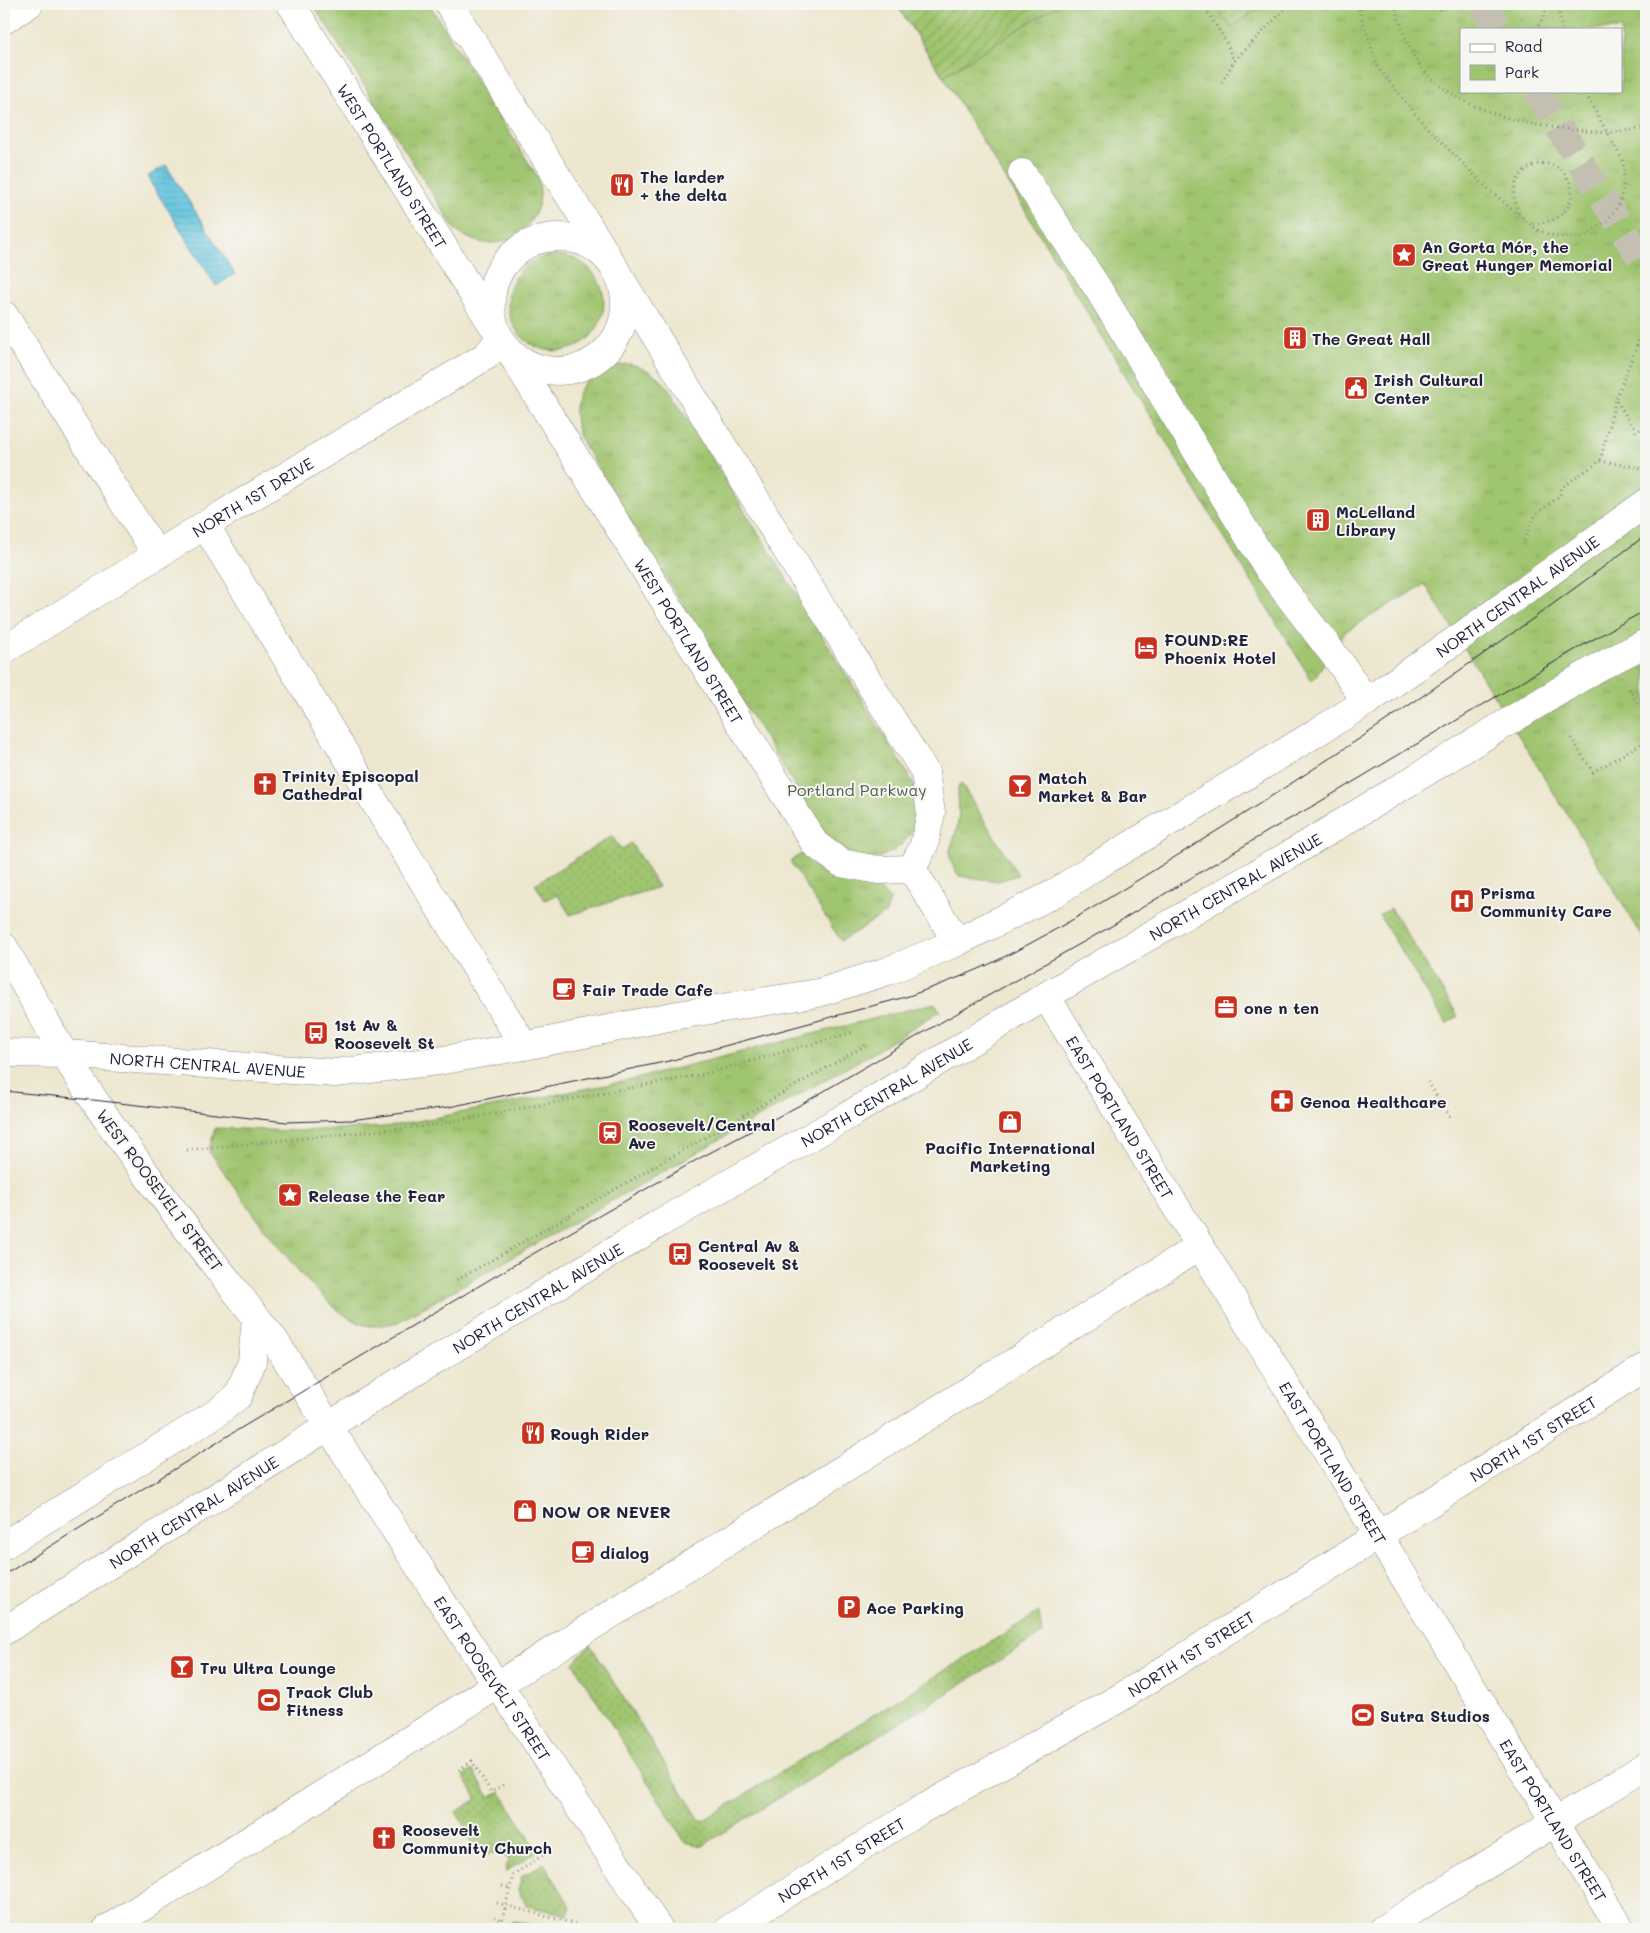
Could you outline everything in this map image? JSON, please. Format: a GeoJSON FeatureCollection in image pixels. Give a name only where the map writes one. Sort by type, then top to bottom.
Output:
{"type":"FeatureCollection","features":[{"type":"Feature","properties":{"kind":"street"},"geometry":{"type":"LineString","coordinates":[[4,20],[29,4]]}},
{"type":"Feature","properties":{"kind":"street","name":"WEST PORTLAND STREET"},"geometry":{"type":"LineString","coordinates":[[291,4],[815,844],[841,863],[878,870],[912,869],[924,845],[931,813],[925,772],[449,4]]}},
{"type":"Feature","properties":{"kind":"street"},"geometry":{"type":"LineString","coordinates":[[1022,173],[1097,287],[1270,570],[1341,664],[1366,702]]}},
{"type":"Feature","properties":{"kind":"street","name":"WEST PORTLAND STREET"},"geometry":{"type":"LineString","coordinates":[[568,236],[590,244],[615,269],[626,304],[622,326],[612,347],[594,362],[572,370],[549,372],[527,364],[501,339],[490,305],[494,282],[505,262],[522,246],[544,237],[568,236]]}},
{"type":"Feature","properties":{"kind":"street"},"geometry":{"type":"LineString","coordinates":[[4,315],[157,555]]}},
{"type":"Feature","properties":{"kind":"street","name":"NORTH 1ST DRIVE"},"geometry":{"type":"LineString","coordinates":[[4,650],[205,525],[486,356],[501,339]]}},
{"type":"Feature","properties":{"kind":"street","name":"NORTH CENTRAL AVENUE"},"geometry":{"type":"LineString","coordinates":[[8,1056],[64,1054],[335,1073],[438,1061],[678,1015],[818,993],[888,971],[957,942],[1055,893],[1366,702],[1541,580],[1646,503]]}},
{"type":"Feature","properties":{"kind":"street"},"geometry":{"type":"LineString","coordinates":[[205,525],[524,1046]]}},
{"type":"Feature","properties":{"kind":"street","name":"NORTH CENTRAL AVENUE"},"geometry":{"type":"LineString","coordinates":[[4,1631],[328,1426],[660,1223],[849,1115],[1046,996],[1294,852],[1597,668],[1646,643]]}},
{"type":"Feature","properties":{"kind":"street"},"geometry":{"type":"LineString","coordinates":[[912,869],[957,942]]}},
{"type":"Feature","properties":{"kind":"street","name":"WEST ROOSEVELT STREET"},"geometry":{"type":"LineString","coordinates":[[4,947],[64,1054],[93,1100],[144,1173],[273,1338],[328,1426]]}},
{"type":"Feature","properties":{"kind":"street","name":"EAST PORTLAND STREET"},"geometry":{"type":"LineString","coordinates":[[1046,996],[1621,1929]]}},
{"type":"Feature","properties":{"kind":"street"},"geometry":{"type":"LineString","coordinates":[[107,1929],[1200,1246]]}},
{"type":"Feature","properties":{"kind":"street"},"geometry":{"type":"LineString","coordinates":[[4,1545],[218,1412],[238,1396],[252,1362],[256,1317]]}},
{"type":"Feature","properties":{"kind":"street","name":"NORTH 1ST STREET"},"geometry":{"type":"LineString","coordinates":[[729,1929],[919,1812],[1118,1699],[1646,1367]]}},
{"type":"Feature","properties":{"kind":"street","name":"EAST ROOSEVELT STREET"},"geometry":{"type":"LineString","coordinates":[[328,1426],[497,1686],[502,1690],[544,1752],[659,1929]]}},
{"type":"Feature","properties":{"kind":"street"},"geometry":{"type":"LineString","coordinates":[[1384,1929],[1646,1766]]}},
{"type":"Feature","properties":{"kind":"path"},"geometry":{"type":"LineString","coordinates":[[1203,4],[1226,40],[1234,61]]}},
{"type":"Feature","properties":{"kind":"path"},"geometry":{"type":"LineString","coordinates":[[1222,82],[1234,61],[1290,4]]}},
{"type":"Feature","properties":{"kind":"path"},"geometry":{"type":"LineString","coordinates":[[1360,4],[1360,12],[1378,68],[1423,123],[1488,188],[1531,225],[1537,230],[1558,237],[1582,237],[1607,221],[1620,203],[1624,180],[1623,161],[1585,92]]}},
{"type":"Feature","properties":{"kind":"path"},"geometry":{"type":"LineString","coordinates":[[1395,4],[1404,36],[1419,64],[1430,78],[1460,98],[1501,116],[1545,128],[1607,133],[1646,128]]}},
{"type":"Feature","properties":{"kind":"path"},"geometry":{"type":"LineString","coordinates":[[1420,4],[1440,9],[1457,4]]}},
{"type":"Feature","properties":{"kind":"path"},"geometry":{"type":"LineString","coordinates":[[1536,28],[1541,22],[1549,4]]}},
{"type":"Feature","properties":{"kind":"path"},"geometry":{"type":"LineString","coordinates":[[1557,4],[1562,28]]}},
{"type":"Feature","properties":{"kind":"path"},"geometry":{"type":"LineString","coordinates":[[1518,214],[1514,192],[1516,182],[1521,173],[1528,168],[1546,164],[1555,166],[1562,171],[1572,187],[1570,205],[1556,219],[1531,225]]}},
{"type":"Feature","properties":{"kind":"path"},"geometry":{"type":"LineString","coordinates":[[1524,540],[1536,514],[1560,496],[1562,487],[1600,461],[1616,399],[1646,322]]}},
{"type":"Feature","properties":{"kind":"path"},"geometry":{"type":"LineString","coordinates":[[1616,399],[1636,432],[1646,426]]}},
{"type":"Feature","properties":{"kind":"path"},"geometry":{"type":"LineString","coordinates":[[1600,461],[1635,468]]}},
{"type":"Feature","properties":{"kind":"path"},"geometry":{"type":"LineString","coordinates":[[1638,704],[1646,708]]}},
{"type":"Feature","properties":{"kind":"path"},"geometry":{"type":"LineString","coordinates":[[1571,738],[1593,772],[1646,741]]}},
{"type":"Feature","properties":{"kind":"path"},"geometry":{"type":"LineString","coordinates":[[187,1150],[433,1125],[704,1074],[855,1032]]}},
{"type":"Feature","properties":{"kind":"path"},"geometry":{"type":"LineString","coordinates":[[457,1280],[866,1045]]}},
{"type":"Feature","properties":{"kind":"path"},"geometry":{"type":"LineString","coordinates":[[1428,1082],[1452,1120]]}},
{"type":"Feature","properties":{"kind":"path"},"geometry":{"type":"LineString","coordinates":[[459,1770],[472,1761],[491,1792],[503,1785]]}},
{"type":"Feature","properties":{"kind":"path"},"geometry":{"type":"LineString","coordinates":[[500,1929],[513,1875],[546,1853]]}},
{"type":"Feature","properties":{"kind":"path"},"geometry":{"type":"LineString","coordinates":[[502,1886],[509,1888]]}},
{"type":"Feature","properties":{"kind":"path"},"geometry":{"type":"LineString","coordinates":[[497,1903],[579,1925]]}},
{"type":"Feature","properties":{"kind":"path"},"geometry":{"type":"LineString","coordinates":[[494,1918],[502,1920]]}},
{"type":"Feature","properties":{"kind":"green space"},"geometry":{"type":"Polygon","coordinates":[[[313,4],[429,4],[538,178],[539,203],[536,212],[525,228],[510,238],[492,243],[482,243],[473,240],[456,231],[313,4]]]}},
{"type":"Feature","properties":{"kind":"green space"},"geometry":{"type":"Polygon","coordinates":[[[896,4],[1646,4],[1646,942],[1425,584],[1346,631],[1312,681],[943,76],[896,4]]]}},
{"type":"Feature","properties":{"kind":"green space"},"geometry":{"type":"Polygon","coordinates":[[[896,4],[1059,4],[943,76],[896,4]]]}},
{"type":"Feature","properties":{"kind":"green space"},"geometry":{"type":"Polygon","coordinates":[[[1215,4],[1265,4],[1231,28],[1215,4]]]}},
{"type":"Feature","properties":{"kind":"green space"},"geometry":{"type":"Polygon","coordinates":[[[547,255],[565,255],[583,263],[596,276],[604,294],[601,322],[583,343],[565,351],[547,351],[529,343],[516,330],[508,312],[508,294],[516,276],[529,263],[547,255]]]}},
{"type":"Feature","properties":{"kind":"green space","name":"Portland Parkway"},"geometry":{"type":"Polygon","coordinates":[[[630,364],[650,372],[667,386],[913,782],[919,801],[920,812],[908,838],[893,851],[876,858],[866,859],[831,844],[582,442],[575,412],[576,399],[581,388],[589,378],[600,371],[614,366],[630,364]]]}},
{"type":"Feature","properties":{"kind":"green space","name":"Portland Parkway"},"geometry":{"type":"Polygon","coordinates":[[[961,783],[1018,875],[998,881],[959,876],[954,868],[950,852],[958,823],[958,788],[961,783]]]}},
{"type":"Feature","properties":{"kind":"green space"},"geometry":{"type":"Polygon","coordinates":[[[612,836],[621,850],[631,843],[658,887],[570,915],[557,894],[545,900],[535,884],[612,836]]]}},
{"type":"Feature","properties":{"kind":"green space"},"geometry":{"type":"Polygon","coordinates":[[[801,854],[822,872],[874,885],[890,900],[886,913],[841,941],[790,861],[801,854]]]}},
{"type":"Feature","properties":{"kind":"green space"},"geometry":{"type":"Polygon","coordinates":[[[1391,908],[1458,1016],[1446,1024],[1379,915],[1391,908]]]}},
{"type":"Feature","properties":{"kind":"green space"},"geometry":{"type":"Polygon","coordinates":[[[935,1003],[940,1011],[874,1052],[398,1322],[371,1326],[351,1319],[330,1303],[306,1280],[283,1252],[209,1151],[215,1128],[295,1131],[386,1127],[627,1081],[935,1003]]]}},
{"type":"Feature","properties":{"kind":"green space"},"geometry":{"type":"Polygon","coordinates":[[[1039,1612],[1042,1634],[702,1846],[685,1842],[573,1663],[590,1644],[701,1822],[1039,1612]]]}},
{"type":"Feature","properties":{"kind":"green space"},"geometry":{"type":"Polygon","coordinates":[[[472,1770],[490,1798],[500,1792],[538,1851],[505,1872],[509,1858],[477,1852],[469,1839],[471,1836],[456,1812],[477,1799],[463,1776],[472,1770]]]}},
{"type":"Feature","properties":{"kind":"green space"},"geometry":{"type":"Polygon","coordinates":[[[544,1863],[571,1907],[568,1915],[527,1906],[518,1891],[522,1876],[544,1863]]]}},
{"type":"Feature","properties":{"kind":"green space"},"geometry":{"type":"Polygon","coordinates":[[[515,1921],[549,1929],[508,1929],[510,1923],[515,1921]]]}},
{"type":"Feature","properties":{"kind":"water"},"geometry":{"type":"Polygon","coordinates":[[[166,165],[235,274],[216,286],[147,177],[166,165]]]}},
{"type":"Feature","properties":{"kind":"tunnel"},"geometry":{"type":"LineString","coordinates":[[1482,4],[1497,28]]}},
{"type":"Feature","properties":{"kind":"tunnel"},"geometry":{"type":"LineString","coordinates":[[1537,92],[1646,267]]}},
{"type":"Feature","properties":{"kind":"tram line"},"geometry":{"type":"LineString","coordinates":[[4,1091],[286,1122],[351,1120],[449,1107],[669,1061],[909,996],[976,970],[1048,934],[1191,847],[1365,735],[1479,657],[1646,535]]}},
{"type":"Feature","properties":{"kind":"tram line"},"geometry":{"type":"LineString","coordinates":[[4,1575],[231,1434],[524,1259],[700,1158],[802,1104],[938,1024],[1110,927],[1270,830],[1583,645],[1646,610]]}},
{"type":"Feature","properties":{"kind":"place","name":"The larder + the delta"},"geometry":{"type":"Point","coordinates":[622,185]}},
{"type":"Feature","properties":{"kind":"place","name":"An Gorta Mór, the Great Hunger Memorial"},"geometry":{"type":"Point","coordinates":[1404,255]}},
{"type":"Feature","properties":{"kind":"place","name":"The Great Hall"},"geometry":{"type":"Point","coordinates":[1295,338]}},
{"type":"Feature","properties":{"kind":"place","name":"Irish Cultural Center"},"geometry":{"type":"Point","coordinates":[1356,388]}},
{"type":"Feature","properties":{"kind":"place","name":"McLelland Library"},"geometry":{"type":"Point","coordinates":[1318,520]}},
{"type":"Feature","properties":{"kind":"place","name":"FOUND:RE Phoenix Hotel"},"geometry":{"type":"Point","coordinates":[1146,648]}},
{"type":"Feature","properties":{"kind":"place","name":"Trinity Episcopal Cathedral"},"geometry":{"type":"Point","coordinates":[265,784]}},
{"type":"Feature","properties":{"kind":"place","name":"Match Market & Bar"},"geometry":{"type":"Point","coordinates":[1020,786]}},
{"type":"Feature","properties":{"kind":"place","name":"Prisma Community Care"},"geometry":{"type":"Point","coordinates":[1462,901]}},
{"type":"Feature","properties":{"kind":"place","name":"Fair Trade Cafe"},"geometry":{"type":"Point","coordinates":[564,989]}},
{"type":"Feature","properties":{"kind":"place","name":"one n ten"},"geometry":{"type":"Point","coordinates":[1226,1007]}},
{"type":"Feature","properties":{"kind":"place","name":"1st Av & Roosevelt St"},"geometry":{"type":"Point","coordinates":[316,1033]}},
{"type":"Feature","properties":{"kind":"place","name":"Genoa Healthcare"},"geometry":{"type":"Point","coordinates":[1282,1101]}},
{"type":"Feature","properties":{"kind":"place","name":"Pacific International Marketing"},"geometry":{"type":"Point","coordinates":[1010,1122]}},
{"type":"Feature","properties":{"kind":"place","name":"Roosevelt/Central Ave"},"geometry":{"type":"Point","coordinates":[610,1133]}},
{"type":"Feature","properties":{"kind":"place","name":"Release the Fear"},"geometry":{"type":"Point","coordinates":[290,1195]}},
{"type":"Feature","properties":{"kind":"place","name":"Central Av & Roosevelt St"},"geometry":{"type":"Point","coordinates":[680,1254]}},
{"type":"Feature","properties":{"kind":"place","name":"Rough Rider"},"geometry":{"type":"Point","coordinates":[533,1433]}},
{"type":"Feature","properties":{"kind":"place","name":"NOW OR NEVER"},"geometry":{"type":"Point","coordinates":[525,1511]}},
{"type":"Feature","properties":{"kind":"place","name":"dialog"},"geometry":{"type":"Point","coordinates":[583,1552]}},
{"type":"Feature","properties":{"kind":"place","name":"Ace Parking"},"geometry":{"type":"Point","coordinates":[849,1607]}},
{"type":"Feature","properties":{"kind":"place","name":"Tru Ultra Lounge"},"geometry":{"type":"Point","coordinates":[182,1667]}},
{"type":"Feature","properties":{"kind":"place","name":"Track Club Fitness"},"geometry":{"type":"Point","coordinates":[269,1700]}},
{"type":"Feature","properties":{"kind":"place","name":"Sutra Studios"},"geometry":{"type":"Point","coordinates":[1363,1715]}},
{"type":"Feature","properties":{"kind":"place","name":"Roosevelt Community Church"},"geometry":{"type":"Point","coordinates":[384,1838]}}]}
